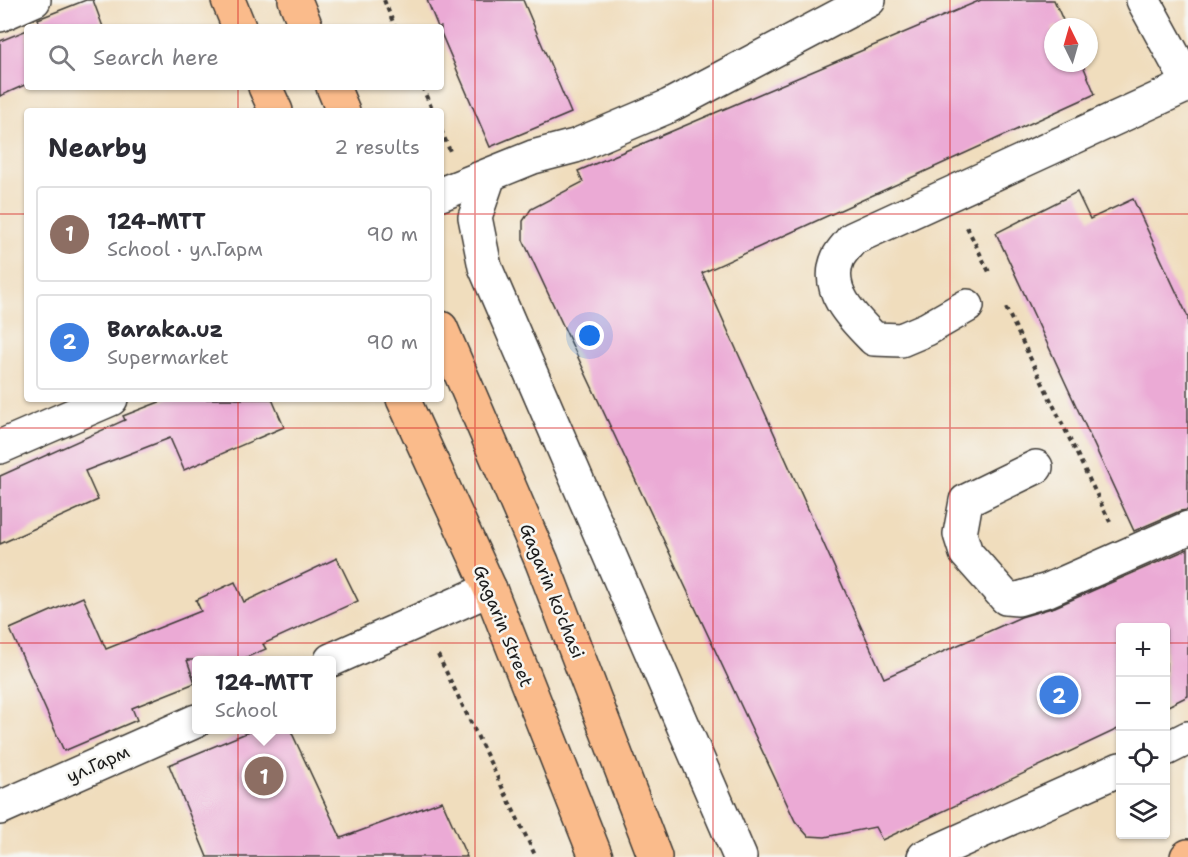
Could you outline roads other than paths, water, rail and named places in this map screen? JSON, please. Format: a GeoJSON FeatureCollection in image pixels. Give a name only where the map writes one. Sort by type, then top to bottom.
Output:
{"type":"FeatureCollection","features":[{"type":"Feature","properties":{"kind":"main road"},"geometry":{"type":"LineString","coordinates":[[228,0],[238,24]]}},
{"type":"Feature","properties":{"kind":"main road"},"geometry":{"type":"LineString","coordinates":[[295,0],[305,24]]}},
{"type":"Feature","properties":{"kind":"main road"},"geometry":{"type":"LineString","coordinates":[[266,90],[275,108]]}},
{"type":"Feature","properties":{"kind":"main road"},"geometry":{"type":"LineString","coordinates":[[334,90],[342,108]]}},
{"type":"Feature","properties":{"kind":"main road","name":"Gagarin ko'chasi"},"geometry":{"type":"LineString","coordinates":[[444,335],[542,562],[655,857]]}},
{"type":"Feature","properties":{"kind":"main road","name":"Gagarin Street"},"geometry":{"type":"LineString","coordinates":[[404,402],[490,590],[596,857]]}},
{"type":"Feature","properties":{"kind":"street"},"geometry":{"type":"LineString","coordinates":[[0,15],[34,0]]}},
{"type":"Feature","properties":{"kind":"street"},"geometry":{"type":"LineString","coordinates":[[444,193],[533,157],[585,142],[669,106],[869,0]]}},
{"type":"Feature","properties":{"kind":"street"},"geometry":{"type":"LineString","coordinates":[[967,306],[927,329],[901,340],[874,339],[850,315],[834,284],[838,258],[852,239],[1188,84],[1143,0]]}},
{"type":"Feature","properties":{"kind":"street"},"geometry":{"type":"LineString","coordinates":[[489,176],[475,217],[485,267],[740,857]]}},
{"type":"Feature","properties":{"kind":"street"},"geometry":{"type":"LineString","coordinates":[[0,447],[104,402]]}},
{"type":"Feature","properties":{"kind":"street"},"geometry":{"type":"LineString","coordinates":[[1036,467],[966,501],[960,534],[966,553],[1006,598],[1018,599],[1048,590],[1188,528]]}},
{"type":"Feature","properties":{"kind":"street"},"geometry":{"type":"LineString","coordinates":[[336,658],[490,590]]}},
{"type":"Feature","properties":{"kind":"street","name":"ул.Гарм"},"geometry":{"type":"LineString","coordinates":[[0,808],[192,723]]}},
{"type":"Feature","properties":{"kind":"street"},"geometry":{"type":"LineString","coordinates":[[1170,747],[1188,738]]}},
{"type":"Feature","properties":{"kind":"street"},"geometry":{"type":"LineString","coordinates":[[924,857],[1116,771]]}},
{"type":"Feature","properties":{"kind":"place","name":"Baraka.uz"},"geometry":{"type":"Point","coordinates":[1059,695]}},
{"type":"Feature","properties":{"kind":"place","name":"124-MTT"},"geometry":{"type":"Point","coordinates":[264,776]}}]}
